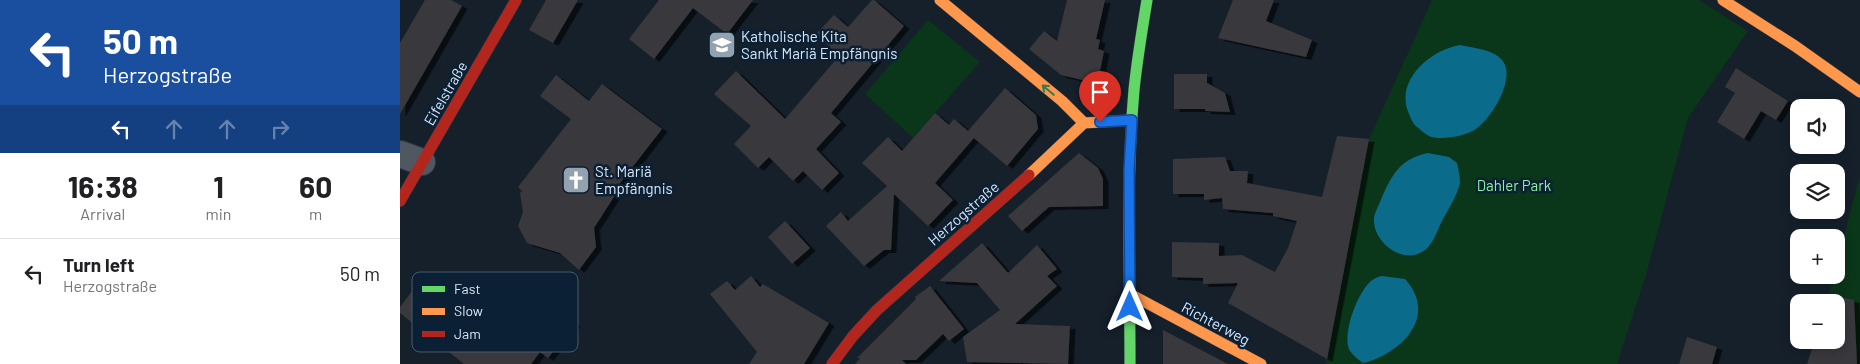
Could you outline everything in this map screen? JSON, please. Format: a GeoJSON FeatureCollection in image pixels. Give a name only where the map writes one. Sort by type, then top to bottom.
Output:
{"type":"FeatureCollection","features":[{"type":"Feature","properties":{"kind":"street","name":"Eifelstraße"},"geometry":{"type":"LineString","coordinates":[[400,201],[411,158],[516,0]]}},
{"type":"Feature","properties":{"kind":"street"},"geometry":{"type":"LineString","coordinates":[[940,0],[1062,101],[1084,123],[1132,120]]}},
{"type":"Feature","properties":{"kind":"street"},"geometry":{"type":"LineString","coordinates":[[1130,364],[1129,170],[1132,120],[1147,0]]}},
{"type":"Feature","properties":{"kind":"street"},"geometry":{"type":"LineString","coordinates":[[1723,0],[1795,46],[1860,92]]}},
{"type":"Feature","properties":{"kind":"street","name":"Herzogstraße"},"geometry":{"type":"LineString","coordinates":[[832,364],[848,341],[877,309],[1047,159],[1084,123]]}},
{"type":"Feature","properties":{"kind":"street","name":"Richterweg"},"geometry":{"type":"LineString","coordinates":[[1130,294],[1261,364]]}},
{"type":"Feature","properties":{"kind":"green space","name":"Dahler Park"},"geometry":{"type":"Polygon","coordinates":[[[1432,0],[1699,0],[1748,31],[1688,118],[1646,275],[1617,364],[1325,364],[1369,139],[1432,0]]]}},
{"type":"Feature","properties":{"kind":"green space"},"geometry":{"type":"Polygon","coordinates":[[[928,20],[980,62],[913,138],[865,94],[928,20]]]}},
{"type":"Feature","properties":{"kind":"green space"},"geometry":{"type":"Polygon","coordinates":[[[1860,175],[1860,364],[1858,364],[1853,300],[1845,298],[1845,294],[1829,294],[1832,284],[1845,284],[1845,232],[1860,175]]]}},
{"type":"Feature","properties":{"kind":"water"},"geometry":{"type":"Polygon","coordinates":[[[1460,45],[1488,51],[1498,56],[1506,67],[1505,86],[1501,97],[1489,116],[1476,129],[1453,137],[1440,138],[1429,136],[1411,120],[1406,102],[1406,90],[1418,69],[1427,60],[1437,53],[1460,45]]]}},
{"type":"Feature","properties":{"kind":"water"},"geometry":{"type":"Polygon","coordinates":[[[1428,153],[1449,157],[1457,163],[1460,179],[1459,187],[1429,246],[1422,252],[1414,255],[1398,253],[1390,249],[1378,236],[1374,217],[1376,210],[1397,170],[1410,160],[1428,153]]]}},
{"type":"Feature","properties":{"kind":"water"},"geometry":{"type":"Polygon","coordinates":[[[1382,276],[1405,279],[1415,293],[1418,306],[1417,319],[1411,332],[1402,342],[1377,358],[1363,363],[1349,349],[1347,342],[1350,322],[1363,291],[1374,279],[1382,276]]]}},
{"type":"Feature","properties":{"kind":"building"},"geometry":{"type":"Polygon","coordinates":[[[425,0],[451,0],[462,6],[400,114],[400,43],[425,0]]]}},
{"type":"Feature","properties":{"kind":"building"},"geometry":{"type":"Polygon","coordinates":[[[546,0],[578,0],[553,43],[529,30],[546,0]]]}},
{"type":"Feature","properties":{"kind":"building"},"geometry":{"type":"Polygon","coordinates":[[[659,0],[753,0],[727,34],[693,8],[654,59],[629,39],[659,0]]]}},
{"type":"Feature","properties":{"kind":"building"},"geometry":{"type":"Polygon","coordinates":[[[872,0],[904,26],[831,113],[841,122],[816,149],[839,173],[822,190],[803,171],[793,181],[769,157],[758,168],[734,144],[751,126],[714,94],[736,71],[785,119],[839,56],[816,34],[834,15],[848,27],[872,0]]]}},
{"type":"Feature","properties":{"kind":"building"},"geometry":{"type":"Polygon","coordinates":[[[1067,0],[1105,0],[1096,39],[1100,40],[1098,49],[1104,51],[1099,76],[1091,82],[1061,75],[1029,49],[1044,31],[1057,41],[1067,0]]]}},
{"type":"Feature","properties":{"kind":"building"},"geometry":{"type":"Polygon","coordinates":[[[1233,0],[1274,0],[1266,21],[1312,40],[1306,57],[1218,38],[1233,0]]]}},
{"type":"Feature","properties":{"kind":"building"},"geometry":{"type":"Polygon","coordinates":[[[1736,68],[1788,101],[1776,120],[1761,111],[1744,139],[1717,122],[1735,93],[1725,87],[1736,68]]]}},
{"type":"Feature","properties":{"kind":"building"},"geometry":{"type":"Polygon","coordinates":[[[1174,74],[1207,74],[1207,83],[1225,93],[1230,112],[1205,111],[1205,109],[1174,109],[1174,74]]]}},
{"type":"Feature","properties":{"kind":"building","name":"St. Mariä Empfängnis"},"geometry":{"type":"Polygon","coordinates":[[[556,75],[589,101],[602,84],[662,129],[617,187],[619,189],[594,228],[596,247],[579,270],[560,253],[527,243],[518,226],[523,212],[520,193],[522,191],[518,187],[571,119],[540,96],[556,75]]]}},
{"type":"Feature","properties":{"kind":"building"},"geometry":{"type":"Polygon","coordinates":[[[1005,88],[1036,115],[1038,129],[1007,166],[974,138],[935,183],[953,200],[928,226],[894,194],[891,250],[884,250],[864,266],[826,226],[841,212],[848,221],[887,186],[862,163],[888,137],[902,151],[935,113],[949,125],[954,119],[968,131],[1005,88]]]}},
{"type":"Feature","properties":{"kind":"building"},"geometry":{"type":"Polygon","coordinates":[[[1337,136],[1369,139],[1327,359],[1228,303],[1238,283],[1203,284],[1203,278],[1172,277],[1172,242],[1219,243],[1219,256],[1242,255],[1275,272],[1288,248],[1297,221],[1273,216],[1273,213],[1223,209],[1222,198],[1204,200],[1204,194],[1173,194],[1173,159],[1225,157],[1230,171],[1248,171],[1247,183],[1322,197],[1337,136]]]}},
{"type":"Feature","properties":{"kind":"building"},"geometry":{"type":"Polygon","coordinates":[[[1079,153],[1098,168],[1103,179],[1103,206],[1049,207],[1022,231],[1008,216],[1079,153]]]}},
{"type":"Feature","properties":{"kind":"building"},"geometry":{"type":"Polygon","coordinates":[[[785,221],[810,248],[792,264],[768,237],[785,221]]]}},
{"type":"Feature","properties":{"kind":"building"},"geometry":{"type":"Polygon","coordinates":[[[982,243],[1008,273],[1037,245],[1057,269],[1047,276],[1057,286],[1015,324],[1070,326],[1068,364],[967,362],[963,337],[1000,310],[977,283],[939,281],[982,243]]]}},
{"type":"Feature","properties":{"kind":"building"},"geometry":{"type":"Polygon","coordinates":[[[751,276],[760,287],[763,284],[829,323],[804,364],[749,364],[757,352],[710,294],[727,281],[735,290],[751,276]]]}},
{"type":"Feature","properties":{"kind":"building"},"geometry":{"type":"Polygon","coordinates":[[[930,286],[964,329],[949,341],[943,334],[916,360],[902,360],[906,364],[855,364],[860,358],[857,358],[916,299],[915,297],[930,286]]]}},
{"type":"Feature","properties":{"kind":"building"},"geometry":{"type":"Polygon","coordinates":[[[412,291],[412,323],[400,313],[400,307],[412,291]]]}},
{"type":"Feature","properties":{"kind":"building"},"geometry":{"type":"Polygon","coordinates":[[[1845,298],[1854,300],[1857,364],[1807,364],[1812,349],[1845,349],[1845,298]]]}},
{"type":"Feature","properties":{"kind":"building"},"geometry":{"type":"Polygon","coordinates":[[[1163,330],[1228,364],[1163,364],[1163,330]]]}},
{"type":"Feature","properties":{"kind":"building"},"geometry":{"type":"Polygon","coordinates":[[[1687,337],[1717,347],[1712,364],[1679,364],[1687,337]]]}},
{"type":"Feature","properties":{"kind":"building"},"geometry":{"type":"Polygon","coordinates":[[[449,352],[540,352],[531,364],[464,364],[449,352]]]}},
{"type":"Feature","properties":{"kind":"building"},"geometry":{"type":"Polygon","coordinates":[[[540,352],[553,352],[548,358],[540,352]]]}},
{"type":"Feature","properties":{"kind":"traffic: fast"},"geometry":{"type":"LineString","coordinates":[[1130,364],[1130,158],[1134,90],[1147,0]]}},
{"type":"Feature","properties":{"kind":"traffic: slow"},"geometry":{"type":"LineString","coordinates":[[940,0],[1062,101],[1084,123]]}},
{"type":"Feature","properties":{"kind":"traffic: slow"},"geometry":{"type":"LineString","coordinates":[[1723,0],[1795,46],[1860,92]]}},
{"type":"Feature","properties":{"kind":"traffic: slow"},"geometry":{"type":"LineString","coordinates":[[1029,175],[1084,123],[1132,120]]}},
{"type":"Feature","properties":{"kind":"traffic: slow"},"geometry":{"type":"LineString","coordinates":[[1130,294],[1261,364]]}},
{"type":"Feature","properties":{"kind":"traffic: jam"},"geometry":{"type":"LineString","coordinates":[[400,201],[516,0]]}},
{"type":"Feature","properties":{"kind":"traffic: jam"},"geometry":{"type":"LineString","coordinates":[[832,364],[853,336],[877,310],[1029,175]]}},
{"type":"Feature","properties":{"kind":"place","name":"Katholische Kita Sankt Mariä Empfängnis"},"geometry":{"type":"Point","coordinates":[722,45]}},
{"type":"Feature","properties":{"kind":"place","name":"St. Mariä Empfängnis"},"geometry":{"type":"Point","coordinates":[576,180]}},
{"type":"Feature","properties":{"kind":"route"},"geometry":{"type":"LineString","coordinates":[[1100,122],[1132,120],[1129,170],[1130,307]]}}]}
